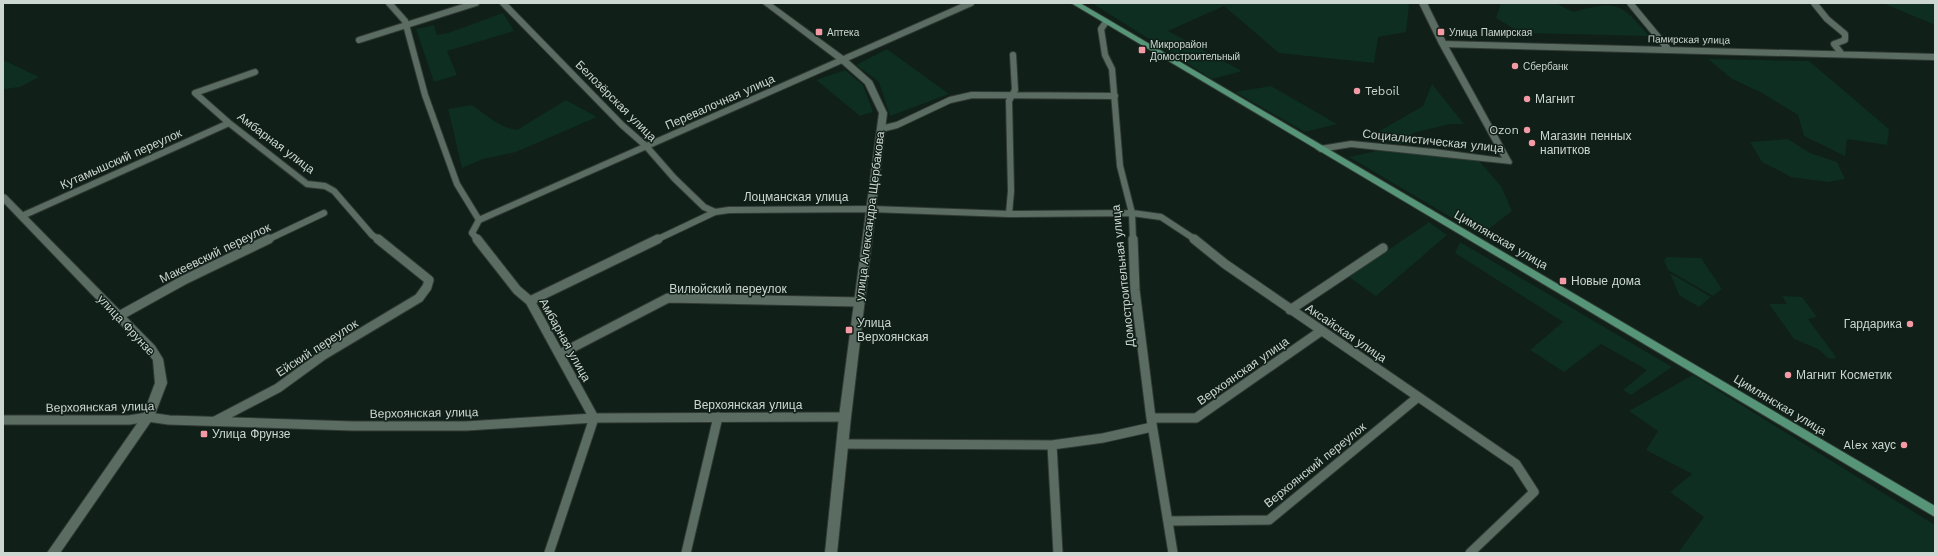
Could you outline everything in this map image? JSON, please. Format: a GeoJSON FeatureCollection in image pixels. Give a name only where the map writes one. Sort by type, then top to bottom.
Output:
{"type":"FeatureCollection","features":[{"type":"Feature","properties":{"kind":"main road","name":"Цимлянская улица"},"geometry":{"type":"LineString","coordinates":[[1075,3],[1935,512]]}},
{"type":"Feature","properties":{"kind":"street"},"geometry":{"type":"LineString","coordinates":[[389,3],[405,21],[405,26],[425,95],[457,184],[479,220]]}},
{"type":"Feature","properties":{"kind":"street"},"geometry":{"type":"LineString","coordinates":[[359,40],[476,3]]}},
{"type":"Feature","properties":{"kind":"street","name":"Белозёрская улица"},"geometry":{"type":"LineString","coordinates":[[503,3],[622,125],[646,146],[704,207],[715,212]]}},
{"type":"Feature","properties":{"kind":"street","name":"улица Александра Щербакова"},"geometry":{"type":"LineString","coordinates":[[766,3],[843,60],[868,83],[883,113],[845,417],[831,553]]}},
{"type":"Feature","properties":{"kind":"street","name":"Перевалочная улица"},"geometry":{"type":"LineString","coordinates":[[479,220],[971,3]]}},
{"type":"Feature","properties":{"kind":"street","name":"Социалистическая улица"},"geometry":{"type":"LineString","coordinates":[[1320,149],[1351,144],[1434,152],[1508,162],[1443,44],[1423,3]]}},
{"type":"Feature","properties":{"kind":"street"},"geometry":{"type":"LineString","coordinates":[[1630,3],[1668,48]]}},
{"type":"Feature","properties":{"kind":"street"},"geometry":{"type":"LineString","coordinates":[[1814,3],[1821,5],[1827,19],[1846,37],[1845,40],[1834,44],[1841,53]]}},
{"type":"Feature","properties":{"kind":"street","name":"Домостроительная улица"},"geometry":{"type":"LineString","coordinates":[[1106,22],[1101,29],[1105,55],[1112,69],[1120,166],[1132,213],[1134,290],[1152,422],[1173,553]]}},
{"type":"Feature","properties":{"kind":"street","name":"Памирская улица"},"geometry":{"type":"LineString","coordinates":[[1443,44],[1468,47],[1668,48],[1935,57]]}},
{"type":"Feature","properties":{"kind":"street"},"geometry":{"type":"LineString","coordinates":[[1009,214],[1011,191],[1009,101],[1015,90],[1013,55]]}},
{"type":"Feature","properties":{"kind":"street","name":"Амбарная улица"},"geometry":{"type":"LineString","coordinates":[[255,72],[195,93],[229,123],[306,184],[325,186],[334,191],[372,235],[429,280],[426,287]]}},
{"type":"Feature","properties":{"kind":"street"},"geometry":{"type":"LineString","coordinates":[[881,128],[896,125],[950,100],[972,95],[1011,97],[1114,96]]}},
{"type":"Feature","properties":{"kind":"street","name":"Кутамышский переулок"},"geometry":{"type":"LineString","coordinates":[[22,216],[229,123]]}},
{"type":"Feature","properties":{"kind":"street","name":"улица Фрунзе"},"geometry":{"type":"LineString","coordinates":[[3,197],[151,349],[158,359],[161,383],[148,417],[53,553]]}},
{"type":"Feature","properties":{"kind":"street","name":"Лоцманская улица"},"geometry":{"type":"LineString","coordinates":[[530,301],[715,212],[729,210],[871,209],[1009,214],[1132,213]]}},
{"type":"Feature","properties":{"kind":"street","name":"Макеевский переулок"},"geometry":{"type":"LineString","coordinates":[[118,316],[184,280],[324,213]]}},
{"type":"Feature","properties":{"kind":"street","name":"Аксайская улица"},"geometry":{"type":"LineString","coordinates":[[1132,213],[1161,217],[1190,236],[1225,264],[1290,310],[1516,464],[1534,492],[1470,553]]}},
{"type":"Feature","properties":{"kind":"street","name":"Амбарная улица"},"geometry":{"type":"LineString","coordinates":[[479,220],[472,233],[517,290],[530,301],[594,418]]}},
{"type":"Feature","properties":{"kind":"street"},"geometry":{"type":"LineString","coordinates":[[1290,310],[1383,248]]}},
{"type":"Feature","properties":{"kind":"street","name":"Ейский переулок"},"geometry":{"type":"LineString","coordinates":[[214,421],[278,388],[322,356],[419,298],[426,287]]}},
{"type":"Feature","properties":{"kind":"street","name":"Вилюйский переулок"},"geometry":{"type":"LineString","coordinates":[[560,354],[668,298],[860,302]]}},
{"type":"Feature","properties":{"kind":"street","name":"Верхоянская улица"},"geometry":{"type":"LineString","coordinates":[[843,444],[1052,444],[1103,438],[1152,422],[1196,418],[1321,331]]}},
{"type":"Feature","properties":{"kind":"street","name":"Верхоянский переулок"},"geometry":{"type":"LineString","coordinates":[[1169,521],[1269,520],[1418,397]]}},
{"type":"Feature","properties":{"kind":"street","name":"Верхоянская улица"},"geometry":{"type":"LineString","coordinates":[[3,420],[129,420],[148,417],[353,426],[466,426],[594,418],[845,417]]}},
{"type":"Feature","properties":{"kind":"street"},"geometry":{"type":"LineString","coordinates":[[686,553],[718,417]]}},
{"type":"Feature","properties":{"kind":"street"},"geometry":{"type":"LineString","coordinates":[[548,553],[594,418]]}},
{"type":"Feature","properties":{"kind":"street"},"geometry":{"type":"LineString","coordinates":[[1052,444],[1058,553]]}},
{"type":"Feature","properties":{"kind":"green space"},"geometry":{"type":"Polygon","coordinates":[[[1092,3],[1407,3],[1409,5],[1406,32],[1378,37],[1374,63],[1279,53],[1224,6],[1168,31],[1242,71],[1212,79],[1092,3]]]}},
{"type":"Feature","properties":{"kind":"green space"},"geometry":{"type":"Polygon","coordinates":[[[1501,3],[1556,3],[1573,12],[1600,6],[1617,7],[1632,17],[1649,36],[1521,33],[1496,18],[1501,3]]]}},
{"type":"Feature","properties":{"kind":"green space"},"geometry":{"type":"Polygon","coordinates":[[[1885,3],[1935,3],[1935,25],[1885,4],[1885,3]]]}},
{"type":"Feature","properties":{"kind":"green space"},"geometry":{"type":"Polygon","coordinates":[[[503,13],[514,31],[447,51],[457,75],[434,82],[416,29],[434,25],[437,35],[448,33],[503,13]]]}},
{"type":"Feature","properties":{"kind":"green space"},"geometry":{"type":"Polygon","coordinates":[[[887,49],[949,94],[890,116],[879,82],[856,65],[887,49]]]}},
{"type":"Feature","properties":{"kind":"green space"},"geometry":{"type":"Polygon","coordinates":[[[1708,59],[1809,61],[1889,129],[1887,145],[1847,139],[1845,156],[1804,136],[1798,115],[1762,93],[1732,79],[1708,59]]]}},
{"type":"Feature","properties":{"kind":"green space"},"geometry":{"type":"Polygon","coordinates":[[[3,60],[39,77],[20,87],[4,89],[3,60]]]}},
{"type":"Feature","properties":{"kind":"green space"},"geometry":{"type":"Polygon","coordinates":[[[845,70],[863,85],[873,112],[860,116],[816,80],[845,70]]]}},
{"type":"Feature","properties":{"kind":"green space"},"geometry":{"type":"Polygon","coordinates":[[[1432,84],[1464,124],[1450,124],[1413,133],[1401,144],[1376,140],[1376,133],[1423,106],[1432,84]]]}},
{"type":"Feature","properties":{"kind":"green space"},"geometry":{"type":"Polygon","coordinates":[[[1271,86],[1337,124],[1305,132],[1235,92],[1271,86]]]}},
{"type":"Feature","properties":{"kind":"green space"},"geometry":{"type":"Polygon","coordinates":[[[566,100],[597,117],[516,152],[483,159],[462,168],[448,109],[472,105],[499,124],[517,130],[566,100]]]}},
{"type":"Feature","properties":{"kind":"green space"},"geometry":{"type":"Polygon","coordinates":[[[1788,139],[1810,153],[1837,162],[1845,179],[1828,182],[1791,177],[1762,162],[1750,142],[1788,139]]]}},
{"type":"Feature","properties":{"kind":"green space"},"geometry":{"type":"Polygon","coordinates":[[[1381,150],[1479,161],[1501,186],[1512,211],[1481,235],[1349,157],[1381,150]]]}},
{"type":"Feature","properties":{"kind":"green space"},"geometry":{"type":"Polygon","coordinates":[[[1429,222],[1447,235],[1376,296],[1349,277],[1429,222]]]}},
{"type":"Feature","properties":{"kind":"green space"},"geometry":{"type":"Polygon","coordinates":[[[1460,242],[1672,367],[1631,395],[1623,390],[1647,370],[1601,344],[1564,372],[1530,350],[1563,322],[1455,253],[1460,242]]]}},
{"type":"Feature","properties":{"kind":"green space"},"geometry":{"type":"Polygon","coordinates":[[[1667,257],[1701,258],[1722,289],[1713,296],[1668,270],[1664,260],[1667,257]]]}},
{"type":"Feature","properties":{"kind":"green space"},"geometry":{"type":"Polygon","coordinates":[[[1670,273],[1711,297],[1699,307],[1679,295],[1670,273]]]}},
{"type":"Feature","properties":{"kind":"green space"},"geometry":{"type":"Polygon","coordinates":[[[1782,296],[1802,297],[1817,317],[1808,319],[1836,357],[1834,359],[1828,358],[1818,349],[1794,339],[1769,304],[1787,304],[1782,296]]]}},
{"type":"Feature","properties":{"kind":"green space"},"geometry":{"type":"Polygon","coordinates":[[[1693,375],[1935,525],[1935,553],[1678,553],[1704,517],[1670,492],[1692,474],[1646,450],[1658,431],[1629,411],[1693,375]]]}},
{"type":"Feature","properties":{"kind":"place","name":"Аптека"},"geometry":{"type":"Point","coordinates":[819,32]}},
{"type":"Feature","properties":{"kind":"place","name":"Улица Памирская"},"geometry":{"type":"Point","coordinates":[1441,32]}},
{"type":"Feature","properties":{"kind":"place","name":"Микрорайон Домостроительный"},"geometry":{"type":"Point","coordinates":[1142,50]}},
{"type":"Feature","properties":{"kind":"place","name":"Сбербанк"},"geometry":{"type":"Point","coordinates":[1515,66]}},
{"type":"Feature","properties":{"kind":"place","name":"Teboil"},"geometry":{"type":"Point","coordinates":[1357,91]}},
{"type":"Feature","properties":{"kind":"place","name":"Магнит"},"geometry":{"type":"Point","coordinates":[1527,99]}},
{"type":"Feature","properties":{"kind":"place","name":"Ozon"},"geometry":{"type":"Point","coordinates":[1527,130]}},
{"type":"Feature","properties":{"kind":"place","name":"Магазин пенных напитков"},"geometry":{"type":"Point","coordinates":[1532,143]}},
{"type":"Feature","properties":{"kind":"place","name":"Новые дома"},"geometry":{"type":"Point","coordinates":[1563,281]}},
{"type":"Feature","properties":{"kind":"place","name":"Гардарика"},"geometry":{"type":"Point","coordinates":[1910,324]}},
{"type":"Feature","properties":{"kind":"place","name":"Улица Верхоянская"},"geometry":{"type":"Point","coordinates":[849,330]}},
{"type":"Feature","properties":{"kind":"place","name":"Магнит Косметик"},"geometry":{"type":"Point","coordinates":[1788,375]}},
{"type":"Feature","properties":{"kind":"place","name":"Улица Фрунзе"},"geometry":{"type":"Point","coordinates":[204,434]}},
{"type":"Feature","properties":{"kind":"place","name":"Alex хаус"},"geometry":{"type":"Point","coordinates":[1904,445]}}]}
